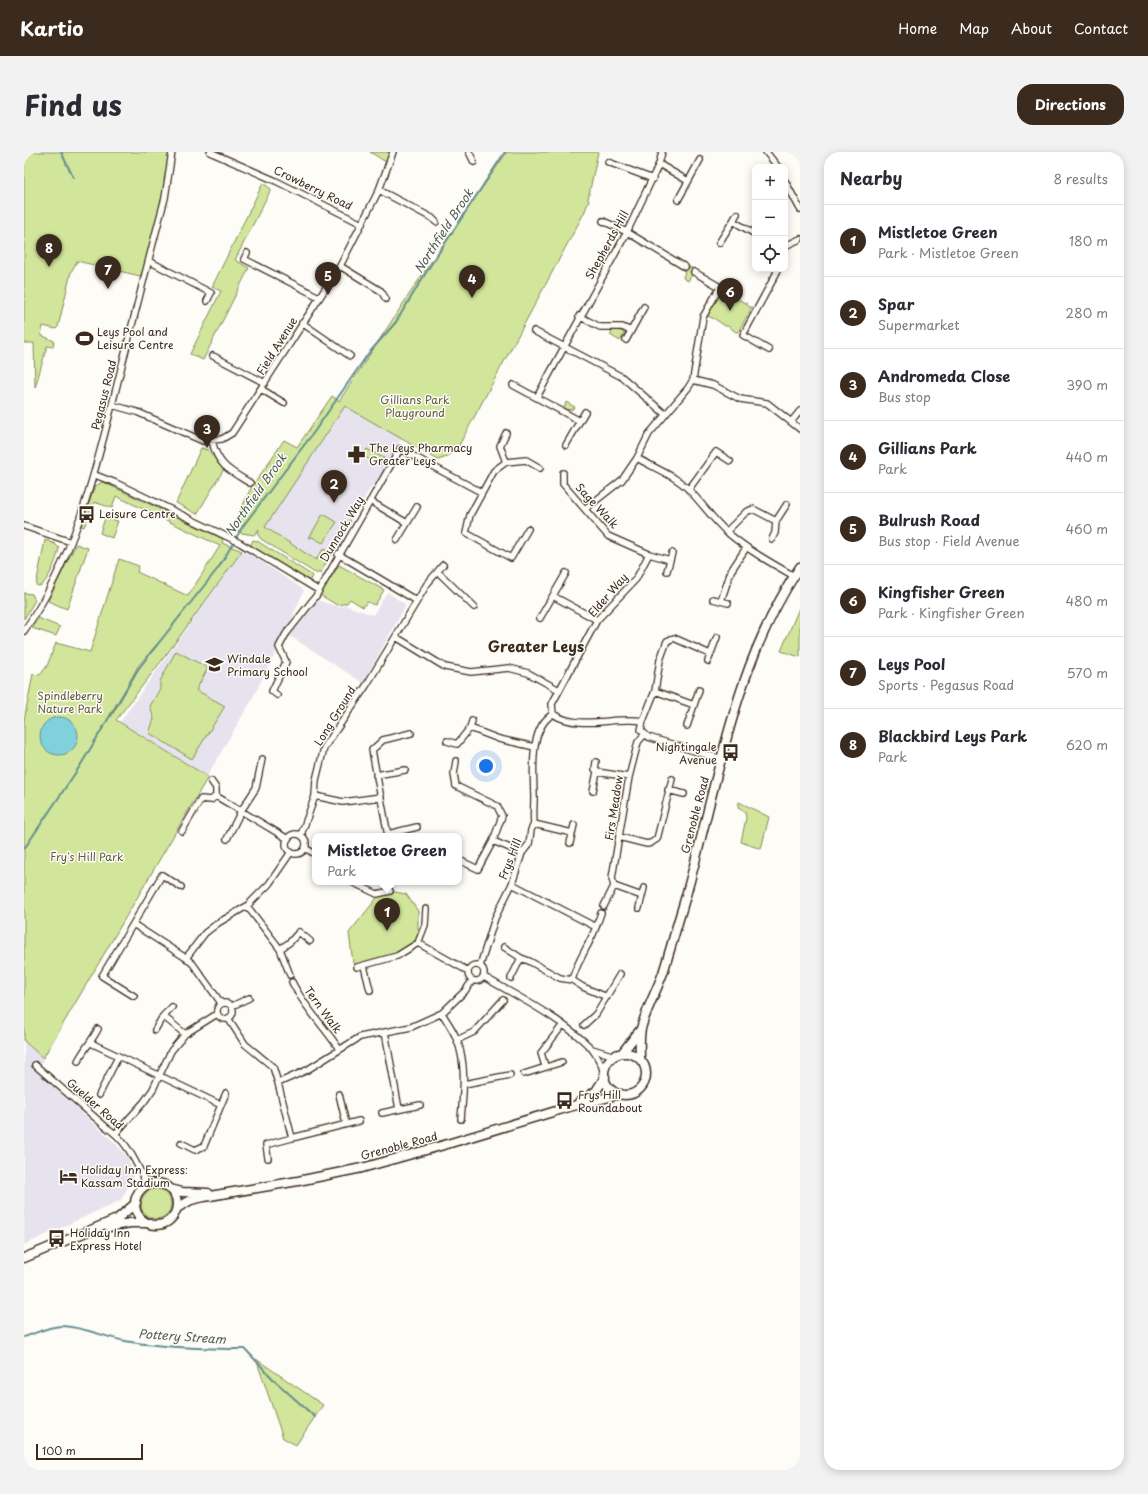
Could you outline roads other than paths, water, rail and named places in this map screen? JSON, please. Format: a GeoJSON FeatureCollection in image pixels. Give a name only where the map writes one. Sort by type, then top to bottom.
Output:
{"type":"FeatureCollection","features":[{"type":"Feature","properties":{"kind":"street","name":"Pegasus Road"},"geometry":{"type":"LineString","coordinates":[[24,631],[48,592],[71,542],[87,501],[95,475],[170,177],[172,152]]}},
{"type":"Feature","properties":{"kind":"street","name":"Crowberry Road"},"geometry":{"type":"LineString","coordinates":[[210,152],[276,180],[362,224]]}},
{"type":"Feature","properties":{"kind":"street","name":"Field Avenue"},"geometry":{"type":"LineString","coordinates":[[212,441],[222,440],[232,433],[318,297],[340,266],[379,190],[393,152]]}},
{"type":"Feature","properties":{"kind":"street"},"geometry":{"type":"LineString","coordinates":[[469,152],[474,162]]}},
{"type":"Feature","properties":{"kind":"street","name":"Shepherds Hill"},"geometry":{"type":"LineString","coordinates":[[537,397],[579,316],[626,232],[653,179],[662,152]]}},
{"type":"Feature","properties":{"kind":"street"},"geometry":{"type":"LineString","coordinates":[[766,152],[776,164]]}},
{"type":"Feature","properties":{"kind":"street"},"geometry":{"type":"LineString","coordinates":[[678,200],[700,160]]}},
{"type":"Feature","properties":{"kind":"street"},"geometry":{"type":"LineString","coordinates":[[608,162],[653,179]]}},
{"type":"Feature","properties":{"kind":"street"},"geometry":{"type":"LineString","coordinates":[[659,164],[688,181]]}},
{"type":"Feature","properties":{"kind":"street"},"geometry":{"type":"LineString","coordinates":[[788,187],[800,209]]}},
{"type":"Feature","properties":{"kind":"street"},"geometry":{"type":"LineString","coordinates":[[379,190],[432,218],[436,222]]}},
{"type":"Feature","properties":{"kind":"street"},"geometry":{"type":"LineString","coordinates":[[719,243],[737,214]]}},
{"type":"Feature","properties":{"kind":"street"},"geometry":{"type":"LineString","coordinates":[[604,220],[685,267]]}},
{"type":"Feature","properties":{"kind":"street"},"geometry":{"type":"LineString","coordinates":[[733,221],[752,232]]}},
{"type":"Feature","properties":{"kind":"street"},"geometry":{"type":"LineString","coordinates":[[788,245],[800,239]]}},
{"type":"Feature","properties":{"kind":"street"},"geometry":{"type":"LineString","coordinates":[[247,253],[244,259],[318,297]]}},
{"type":"Feature","properties":{"kind":"street"},"geometry":{"type":"LineString","coordinates":[[149,261],[211,293],[207,301]]}},
{"type":"Feature","properties":{"kind":"street"},"geometry":{"type":"LineString","coordinates":[[340,266],[381,291],[386,299]]}},
{"type":"Feature","properties":{"kind":"street"},"geometry":{"type":"LineString","coordinates":[[585,509],[622,480],[637,458],[649,434],[693,380],[703,317],[720,287],[694,272]]}},
{"type":"Feature","properties":{"kind":"street"},"geometry":{"type":"LineString","coordinates":[[768,350],[743,335],[776,272]]}},
{"type":"Feature","properties":{"kind":"street"},"geometry":{"type":"LineString","coordinates":[[626,340],[644,307]]}},
{"type":"Feature","properties":{"kind":"street"},"geometry":{"type":"LineString","coordinates":[[579,316],[600,327],[622,327],[631,331]]}},
{"type":"Feature","properties":{"kind":"street"},"geometry":{"type":"LineString","coordinates":[[302,323],[350,356]]}},
{"type":"Feature","properties":{"kind":"street"},"geometry":{"type":"LineString","coordinates":[[534,331],[622,377],[665,414]]}},
{"type":"Feature","properties":{"kind":"street"},"geometry":{"type":"LineString","coordinates":[[213,356],[265,383]]}},
{"type":"Feature","properties":{"kind":"street"},"geometry":{"type":"LineString","coordinates":[[693,380],[713,385],[740,399],[767,403],[800,429]]}},
{"type":"Feature","properties":{"kind":"street"},"geometry":{"type":"LineString","coordinates":[[513,386],[537,397],[580,421]]}},
{"type":"Feature","properties":{"kind":"street"},"geometry":{"type":"LineString","coordinates":[[261,389],[284,403]]}},
{"type":"Feature","properties":{"kind":"street"},"geometry":{"type":"LineString","coordinates":[[112,405],[137,412],[194,438],[212,441],[220,462],[250,484]]}},
{"type":"Feature","properties":{"kind":"street"},"geometry":{"type":"LineString","coordinates":[[791,422],[800,411]]}},
{"type":"Feature","properties":{"kind":"street"},"geometry":{"type":"LineString","coordinates":[[566,445],[585,412]]}},
{"type":"Feature","properties":{"kind":"street"},"geometry":{"type":"LineString","coordinates":[[506,433],[500,446],[506,462]]}},
{"type":"Feature","properties":{"kind":"street","name":"Dunnock Way"},"geometry":{"type":"LineString","coordinates":[[277,695],[272,691],[286,662],[279,646],[286,634],[316,596],[338,554],[400,449],[481,492]]}},
{"type":"Feature","properties":{"kind":"street"},"geometry":{"type":"LineString","coordinates":[[689,490],[716,452],[730,461]]}},
{"type":"Feature","properties":{"kind":"street"},"geometry":{"type":"LineString","coordinates":[[637,458],[677,480],[689,490],[726,532],[746,548],[794,576]]}},
{"type":"Feature","properties":{"kind":"street"},"geometry":{"type":"LineString","coordinates":[[528,529],[511,558],[466,533],[470,515],[481,492],[494,471],[506,462],[526,460],[540,468]]}},
{"type":"Feature","properties":{"kind":"street","name":"Sage Walk"},"geometry":{"type":"LineString","coordinates":[[563,473],[563,484],[608,536],[649,554]]}},
{"type":"Feature","properties":{"kind":"street"},"geometry":{"type":"LineString","coordinates":[[95,475],[116,483],[238,542],[318,590]]}},
{"type":"Feature","properties":{"kind":"street"},"geometry":{"type":"LineString","coordinates":[[370,501],[407,523]]}},
{"type":"Feature","properties":{"kind":"street"},"geometry":{"type":"LineString","coordinates":[[772,539],[775,533],[776,521],[787,504]]}},
{"type":"Feature","properties":{"kind":"street"},"geometry":{"type":"LineString","coordinates":[[397,540],[417,507]]}},
{"type":"Feature","properties":{"kind":"street"},"geometry":{"type":"LineString","coordinates":[[726,532],[746,512],[754,510],[776,521]]}},
{"type":"Feature","properties":{"kind":"street"},"geometry":{"type":"LineString","coordinates":[[24,526],[71,542]]}},
{"type":"Feature","properties":{"kind":"street"},"geometry":{"type":"LineString","coordinates":[[721,601],[731,571],[746,548]]}},
{"type":"Feature","properties":{"kind":"street"},"geometry":{"type":"LineString","coordinates":[[667,570],[672,553]]}},
{"type":"Feature","properties":{"kind":"street"},"geometry":{"type":"LineString","coordinates":[[338,554],[417,601]]}},
{"type":"Feature","properties":{"kind":"street"},"geometry":{"type":"LineString","coordinates":[[649,554],[670,560]]}},
{"type":"Feature","properties":{"kind":"street","name":"Elder Way"},"geometry":{"type":"LineString","coordinates":[[560,690],[597,620],[636,579],[649,554]]}},
{"type":"Feature","properties":{"kind":"street"},"geometry":{"type":"LineString","coordinates":[[442,565],[427,584],[396,637],[445,667],[471,672],[509,668],[528,673],[560,690],[552,704],[553,714],[563,720],[579,723],[618,719],[643,721]]}},
{"type":"Feature","properties":{"kind":"street","name":"Grenoble Road"},"geometry":{"type":"LineString","coordinates":[[619,1055],[641,1028],[663,972],[721,760],[755,656],[775,611],[800,567]]}},
{"type":"Feature","properties":{"kind":"street"},"geometry":{"type":"LineString","coordinates":[[438,572],[474,607]]}},
{"type":"Feature","properties":{"kind":"street"},"geometry":{"type":"LineString","coordinates":[[540,618],[566,573]]}},
{"type":"Feature","properties":{"kind":"street"},"geometry":{"type":"LineString","coordinates":[[553,596],[597,620]]}},
{"type":"Feature","properties":{"kind":"street"},"geometry":{"type":"LineString","coordinates":[[713,599],[728,603]]}},
{"type":"Feature","properties":{"kind":"street","name":"Long Ground"},"geometry":{"type":"LineString","coordinates":[[301,835],[315,796],[316,780],[324,748],[396,637]]}},
{"type":"Feature","properties":{"kind":"street"},"geometry":{"type":"LineString","coordinates":[[708,661],[717,637]]}},
{"type":"Feature","properties":{"kind":"street"},"geometry":{"type":"LineString","coordinates":[[710,654],[674,638],[667,641],[660,660],[655,691],[641,730],[644,735],[675,747],[721,760]]}},
{"type":"Feature","properties":{"kind":"street"},"geometry":{"type":"LineString","coordinates":[[687,726],[699,690]]}},
{"type":"Feature","properties":{"kind":"street"},"geometry":{"type":"LineString","coordinates":[[655,691],[694,705]]}},
{"type":"Feature","properties":{"kind":"street","name":"Frys Hill"},"geometry":{"type":"LineString","coordinates":[[480,966],[495,918],[512,884],[522,853],[529,844],[531,830],[534,824],[532,769],[535,747],[545,719],[553,714]]}},
{"type":"Feature","properties":{"kind":"street"},"geometry":{"type":"LineString","coordinates":[[447,741],[457,744],[470,728],[472,721]]}},
{"type":"Feature","properties":{"kind":"street"},"geometry":{"type":"LineString","coordinates":[[470,728],[499,739],[535,747]]}},
{"type":"Feature","properties":{"kind":"street"},"geometry":{"type":"LineString","coordinates":[[388,833],[370,750],[383,740],[411,733]]}},
{"type":"Feature","properties":{"kind":"street","name":"Firs Meadow"},"geometry":{"type":"LineString","coordinates":[[604,906],[614,886],[612,878],[629,777],[638,742],[644,735]]}},
{"type":"Feature","properties":{"kind":"street"},"geometry":{"type":"LineString","coordinates":[[227,839],[241,811],[256,788],[262,760]]}},
{"type":"Feature","properties":{"kind":"street"},"geometry":{"type":"LineString","coordinates":[[456,761],[454,774],[456,786],[498,806],[502,816],[493,841],[478,869],[462,861]]}},
{"type":"Feature","properties":{"kind":"street"},"geometry":{"type":"LineString","coordinates":[[593,791],[597,772],[595,769],[596,762]]}},
{"type":"Feature","properties":{"kind":"street"},"geometry":{"type":"LineString","coordinates":[[376,775],[405,770]]}},
{"type":"Feature","properties":{"kind":"street"},"geometry":{"type":"LineString","coordinates":[[597,772],[629,777]]}},
{"type":"Feature","properties":{"kind":"street"},"geometry":{"type":"LineString","coordinates":[[619,837],[647,844],[651,844],[657,839],[668,790],[672,779]]}},
{"type":"Feature","properties":{"kind":"street"},"geometry":{"type":"LineString","coordinates":[[211,781],[216,788],[216,796]]}},
{"type":"Feature","properties":{"kind":"street"},"geometry":{"type":"LineString","coordinates":[[668,790],[684,794]]}},
{"type":"Feature","properties":{"kind":"street"},"geometry":{"type":"LineString","coordinates":[[216,796],[288,839]]}},
{"type":"Feature","properties":{"kind":"street"},"geometry":{"type":"LineString","coordinates":[[182,831],[201,799],[211,800],[216,796]]}},
{"type":"Feature","properties":{"kind":"street"},"geometry":{"type":"LineString","coordinates":[[315,796],[343,802],[381,797]]}},
{"type":"Feature","properties":{"kind":"street"},"geometry":{"type":"LineString","coordinates":[[534,824],[572,833]]}},
{"type":"Feature","properties":{"kind":"street"},"geometry":{"type":"LineString","coordinates":[[570,843],[574,825]]}},
{"type":"Feature","properties":{"kind":"street"},"geometry":{"type":"LineString","coordinates":[[395,833],[417,827]]}},
{"type":"Feature","properties":{"kind":"street"},"geometry":{"type":"LineString","coordinates":[[292,835],[301,835],[305,840],[305,848],[300,853],[291,852],[287,847],[288,839],[292,835]]}},
{"type":"Feature","properties":{"kind":"street"},"geometry":{"type":"LineString","coordinates":[[493,841],[522,853]]}},
{"type":"Feature","properties":{"kind":"street"},"geometry":{"type":"LineString","coordinates":[[305,848],[312,852]]}},
{"type":"Feature","properties":{"kind":"street"},"geometry":{"type":"LineString","coordinates":[[186,958],[205,934],[218,923],[247,906],[269,884],[291,852]]}},
{"type":"Feature","properties":{"kind":"street"},"geometry":{"type":"LineString","coordinates":[[134,996],[102,976],[162,875],[181,887]]}},
{"type":"Feature","properties":{"kind":"street"},"geometry":{"type":"LineString","coordinates":[[512,884],[596,927]]}},
{"type":"Feature","properties":{"kind":"street"},"geometry":{"type":"LineString","coordinates":[[358,885],[377,894],[390,891]]}},
{"type":"Feature","properties":{"kind":"street"},"geometry":{"type":"LineString","coordinates":[[614,886],[642,896]]}},
{"type":"Feature","properties":{"kind":"street"},"geometry":{"type":"LineString","coordinates":[[639,908],[644,888]]}},
{"type":"Feature","properties":{"kind":"street"},"geometry":{"type":"LineString","coordinates":[[247,906],[280,949],[290,975]]}},
{"type":"Feature","properties":{"kind":"street"},"geometry":{"type":"LineString","coordinates":[[357,967],[397,956],[418,943],[425,926],[426,909]]}},
{"type":"Feature","properties":{"kind":"street"},"geometry":{"type":"LineString","coordinates":[[572,980],[576,967],[589,945],[600,913]]}},
{"type":"Feature","properties":{"kind":"street"},"geometry":{"type":"LineString","coordinates":[[133,924],[193,964],[221,1003]]}},
{"type":"Feature","properties":{"kind":"street"},"geometry":{"type":"LineString","coordinates":[[280,949],[290,942],[299,932],[310,941]]}},
{"type":"Feature","properties":{"kind":"street"},"geometry":{"type":"LineString","coordinates":[[418,943],[454,965],[468,971]]}},
{"type":"Feature","properties":{"kind":"street"},"geometry":{"type":"LineString","coordinates":[[504,947],[520,958],[529,961],[560,978],[572,980],[583,987],[607,997]]}},
{"type":"Feature","properties":{"kind":"street"},"geometry":{"type":"LineString","coordinates":[[511,978],[520,958]]}},
{"type":"Feature","properties":{"kind":"street"},"geometry":{"type":"LineString","coordinates":[[364,966],[370,990]]}},
{"type":"Feature","properties":{"kind":"street"},"geometry":{"type":"LineString","coordinates":[[473,966],[480,966],[484,970],[484,977],[479,981],[472,981],[468,977],[468,971],[473,966]]}},
{"type":"Feature","properties":{"kind":"street"},"geometry":{"type":"LineString","coordinates":[[584,1025],[596,1014],[620,974]]}},
{"type":"Feature","properties":{"kind":"street"},"geometry":{"type":"LineString","coordinates":[[484,977],[521,998],[592,1049],[619,1055],[629,1054],[640,1059],[646,1071],[642,1085],[636,1092],[621,1094],[611,1089],[592,1049]]}},
{"type":"Feature","properties":{"kind":"street"},"geometry":{"type":"LineString","coordinates":[[278,1083],[307,1070],[360,1037],[411,1027],[442,1013],[465,992],[472,981]]}},
{"type":"Feature","properties":{"kind":"street","name":"Tern Walk"},"geometry":{"type":"LineString","coordinates":[[292,982],[309,1011],[326,1029],[339,1049]]}},
{"type":"Feature","properties":{"kind":"street"},"geometry":{"type":"LineString","coordinates":[[232,1006],[249,998]]}},
{"type":"Feature","properties":{"kind":"street"},"geometry":{"type":"LineString","coordinates":[[457,1040],[474,1032],[503,1000]]}},
{"type":"Feature","properties":{"kind":"street"},"geometry":{"type":"LineString","coordinates":[[227,1002],[232,1006],[233,1014],[228,1018],[222,1018],[217,1014],[217,1007],[221,1003],[227,1002]]}},
{"type":"Feature","properties":{"kind":"street"},"geometry":{"type":"LineString","coordinates":[[154,1030],[163,1016],[172,1007]]}},
{"type":"Feature","properties":{"kind":"street"},"geometry":{"type":"LineString","coordinates":[[442,1013],[457,1040],[462,1061],[464,1084],[461,1120]]}},
{"type":"Feature","properties":{"kind":"street"},"geometry":{"type":"LineString","coordinates":[[116,1133],[144,1102],[171,1051],[185,1034],[217,1014]]}},
{"type":"Feature","properties":{"kind":"street"},"geometry":{"type":"LineString","coordinates":[[163,1016],[185,1034]]}},
{"type":"Feature","properties":{"kind":"street"},"geometry":{"type":"LineString","coordinates":[[228,1018],[245,1044],[272,1067],[278,1083],[292,1138]]}},
{"type":"Feature","properties":{"kind":"street"},"geometry":{"type":"LineString","coordinates":[[545,1066],[541,1053],[562,1026]]}},
{"type":"Feature","properties":{"kind":"street","name":"Grenoble Road"},"geometry":{"type":"LineString","coordinates":[[640,1059],[641,1028]]}},
{"type":"Feature","properties":{"kind":"street"},"geometry":{"type":"LineString","coordinates":[[78,1061],[83,1050],[91,1043],[98,1029]]}},
{"type":"Feature","properties":{"kind":"street"},"geometry":{"type":"LineString","coordinates":[[385,1032],[399,1109]]}},
{"type":"Feature","properties":{"kind":"street"},"geometry":{"type":"LineString","coordinates":[[91,1043],[221,1105]]}},
{"type":"Feature","properties":{"kind":"street"},"geometry":{"type":"LineString","coordinates":[[604,1075],[609,1060],[619,1055]]}},
{"type":"Feature","properties":{"kind":"street"},"geometry":{"type":"LineString","coordinates":[[99,1094],[118,1057]]}},
{"type":"Feature","properties":{"kind":"street"},"geometry":{"type":"LineString","coordinates":[[524,1074],[545,1066],[562,1062]]}},
{"type":"Feature","properties":{"kind":"street","name":"Guelder Road"},"geometry":{"type":"LineString","coordinates":[[35,1065],[106,1127],[116,1133],[129,1149],[147,1185]]}},
{"type":"Feature","properties":{"kind":"street","name":"Grenoble Road"},"geometry":{"type":"LineString","coordinates":[[569,1107],[588,1098],[596,1091],[604,1075]]}},
{"type":"Feature","properties":{"kind":"street"},"geometry":{"type":"LineString","coordinates":[[464,1084],[510,1076]]}},
{"type":"Feature","properties":{"kind":"street"},"geometry":{"type":"LineString","coordinates":[[181,1143],[195,1150],[204,1146],[226,1093]]}},
{"type":"Feature","properties":{"kind":"street"},"geometry":{"type":"LineString","coordinates":[[339,1094],[346,1124]]}},
{"type":"Feature","properties":{"kind":"street","name":"Grenoble Road"},"geometry":{"type":"LineString","coordinates":[[177,1208],[191,1200],[362,1168],[569,1107],[621,1094]]}},
{"type":"Feature","properties":{"kind":"street"},"geometry":{"type":"LineString","coordinates":[[382,1113],[420,1105]]}},
{"type":"Feature","properties":{"kind":"street"},"geometry":{"type":"LineString","coordinates":[[268,1158],[266,1145],[359,1121]]}},
{"type":"Feature","properties":{"kind":"street"},"geometry":{"type":"LineString","coordinates":[[86,1233],[119,1224],[159,1224],[167,1222],[177,1208],[176,1196],[170,1189],[160,1183],[147,1185],[138,1194],[136,1203],[138,1213],[150,1223]]}},
{"type":"Feature","properties":{"kind":"street","name":"Grenoble Road"},"geometry":{"type":"LineString","coordinates":[[170,1189],[188,1192],[231,1192]]}},
{"type":"Feature","properties":{"kind":"street"},"geometry":{"type":"LineString","coordinates":[[24,1258],[117,1219],[136,1203]]}},
{"type":"Feature","properties":{"kind":"water"},"geometry":{"type":"Polygon","coordinates":[[[55,717],[63,717],[73,722],[77,729],[77,743],[73,750],[63,755],[55,755],[45,750],[43,747],[40,740],[40,732],[45,722],[48,720],[55,717]]]}},
{"type":"Feature","properties":{"kind":"waterway"},"geometry":{"type":"LineString","coordinates":[[61,152],[73,177]]}},
{"type":"Feature","properties":{"kind":"waterway","name":"Northfield Brook"},"geometry":{"type":"LineString","coordinates":[[24,849],[80,766],[138,669],[219,567],[243,526],[314,432],[368,354],[396,322],[430,266],[505,152]]}},
{"type":"Feature","properties":{"kind":"waterway","name":"Pottery Stream"},"geometry":{"type":"LineString","coordinates":[[24,1337],[48,1328],[62,1326],[80,1328],[122,1340],[160,1346],[245,1349],[276,1382],[315,1417]]}},
{"type":"Feature","properties":{"kind":"place","name":"Blackbird Leys Park"},"geometry":{"type":"Point","coordinates":[49,267]}},
{"type":"Feature","properties":{"kind":"place","name":"Leys Pool"},"geometry":{"type":"Point","coordinates":[108,289]}},
{"type":"Feature","properties":{"kind":"place","name":"Bulrush Road"},"geometry":{"type":"Point","coordinates":[328,295]}},
{"type":"Feature","properties":{"kind":"place","name":"Gillians Park"},"geometry":{"type":"Point","coordinates":[472,298]}},
{"type":"Feature","properties":{"kind":"place","name":"Kingfisher Green"},"geometry":{"type":"Point","coordinates":[730,311]}},
{"type":"Feature","properties":{"kind":"place","name":"Leys Pool and Leisure Centre"},"geometry":{"type":"Point","coordinates":[84,338]}},
{"type":"Feature","properties":{"kind":"place","name":"Andromeda Close"},"geometry":{"type":"Point","coordinates":[207,448]}},
{"type":"Feature","properties":{"kind":"place","name":"The Leys Pharmacy Greater Leys"},"geometry":{"type":"Point","coordinates":[356,454]}},
{"type":"Feature","properties":{"kind":"place","name":"Spar"},"geometry":{"type":"Point","coordinates":[334,503]}},
{"type":"Feature","properties":{"kind":"place","name":"Leisure Centre"},"geometry":{"type":"Point","coordinates":[86,514]}},
{"type":"Feature","properties":{"kind":"place","name":"Windale Primary School"},"geometry":{"type":"Point","coordinates":[214,665]}},
{"type":"Feature","properties":{"kind":"place","name":"Nightingale Avenue"},"geometry":{"type":"Point","coordinates":[730,753]}},
{"type":"Feature","properties":{"kind":"place","name":"Mistletoe Green"},"geometry":{"type":"Point","coordinates":[387,931]}},
{"type":"Feature","properties":{"kind":"place","name":"Frys Hill Roundabout"},"geometry":{"type":"Point","coordinates":[565,1101]}},
{"type":"Feature","properties":{"kind":"place","name":"Holiday Inn Express: Kassam Stadium"},"geometry":{"type":"Point","coordinates":[68,1176]}},
{"type":"Feature","properties":{"kind":"place","name":"Holiday Inn Express Hotel"},"geometry":{"type":"Point","coordinates":[57,1239]}},
{"type":"Feature","properties":{"kind":"district","name":"Greater Leys"},"geometry":{"type":"Point","coordinates":[536,647]}},
{"type":"Feature","properties":{"kind":"park label","name":"Gillians Park Playground"},"geometry":{"type":"Point","coordinates":[415,406]}},
{"type":"Feature","properties":{"kind":"park label","name":"Spindleberry Nature Park"},"geometry":{"type":"Point","coordinates":[70,702]}},
{"type":"Feature","properties":{"kind":"park label","name":"Fry's Hill Park"},"geometry":{"type":"Point","coordinates":[87,857]}}]}
